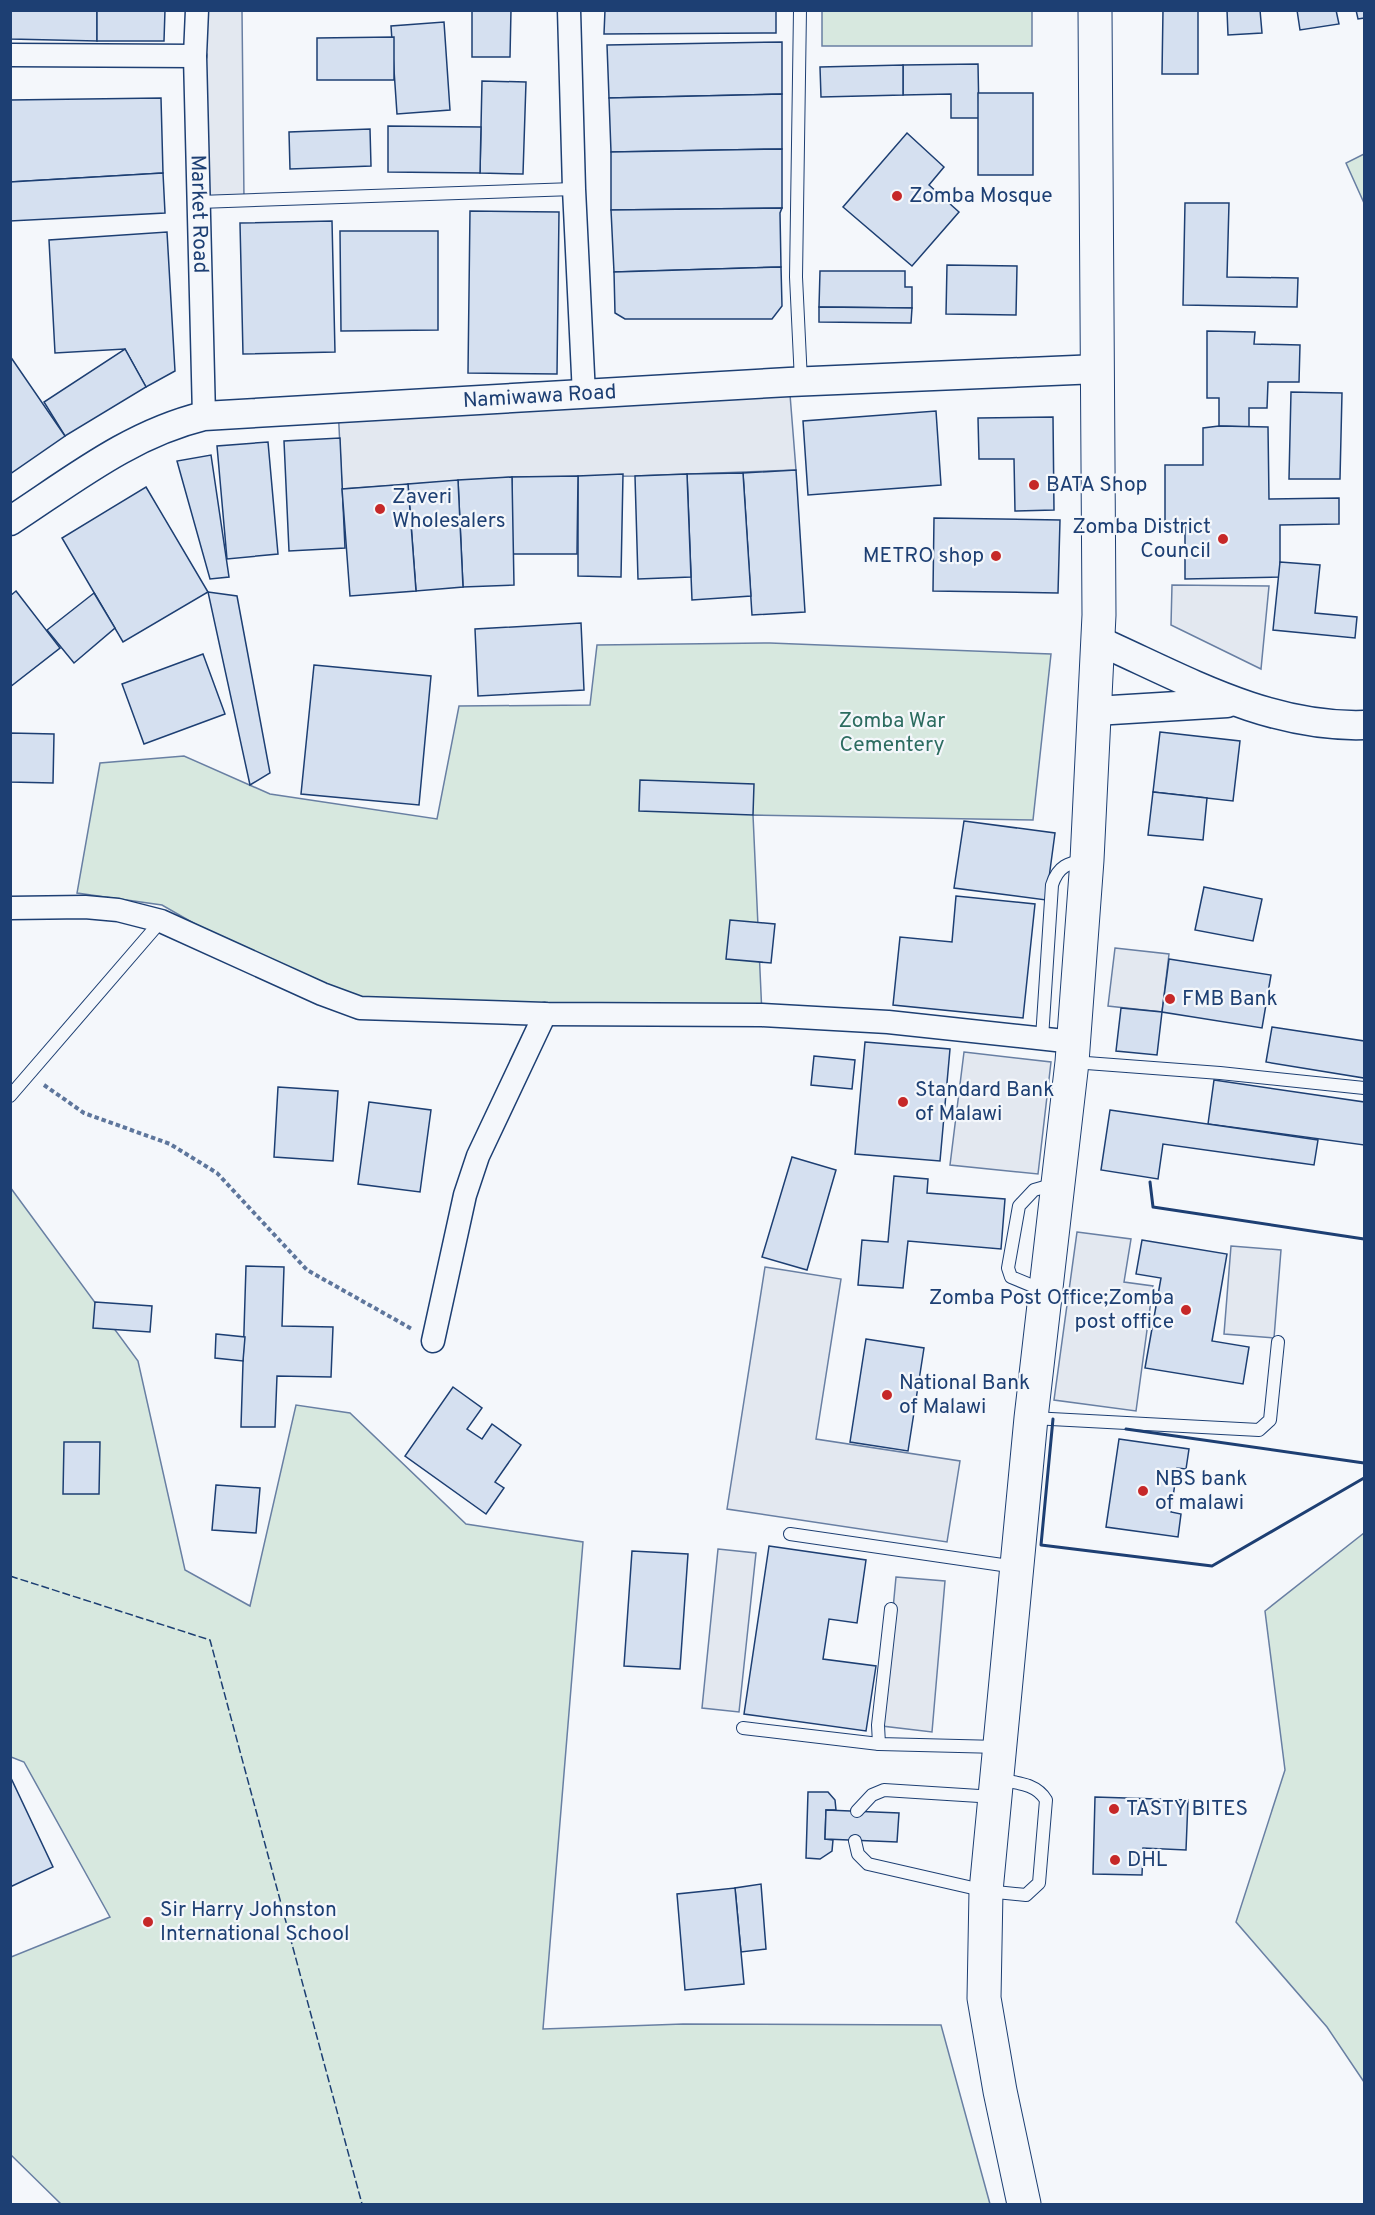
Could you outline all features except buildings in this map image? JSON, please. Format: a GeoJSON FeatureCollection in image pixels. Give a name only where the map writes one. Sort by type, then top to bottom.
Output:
{"type":"FeatureCollection","features":[{"type":"Feature","properties":{"kind":"highway"},"geometry":{"type":"LineString","coordinates":[[1024,2205],[1000,2091],[984,1998],[987,1891],[1031,1418],[1073,1052],[1087,860],[1099,641],[1095,10]]}},
{"type":"Feature","properties":{"kind":"street","name":"Market Road"},"geometry":{"type":"LineString","coordinates":[[196,10],[195,56],[204,416]]}},
{"type":"Feature","properties":{"kind":"street"},"geometry":{"type":"LineString","coordinates":[[570,10],[574,189],[584,395]]}},
{"type":"Feature","properties":{"kind":"street"},"geometry":{"type":"LineString","coordinates":[[10,55],[195,56]]}},
{"type":"Feature","properties":{"kind":"street","name":"Namiwawa Road"},"geometry":{"type":"LineString","coordinates":[[10,521],[132,441],[174,423],[204,416],[338,406],[584,395],[801,381],[1098,369]]}},
{"type":"Feature","properties":{"kind":"street"},"geometry":{"type":"LineString","coordinates":[[1099,641],[1236,703],[1301,722],[1365,725]]}},
{"type":"Feature","properties":{"kind":"street"},"geometry":{"type":"LineString","coordinates":[[1095,711],[1168,704],[1236,703]]}},
{"type":"Feature","properties":{"kind":"street"},"geometry":{"type":"LineString","coordinates":[[10,908],[85,907],[118,910],[161,921],[322,994],[360,1008],[545,1014],[762,1015],[888,1022],[1042,1038],[1073,1052]]}},
{"type":"Feature","properties":{"kind":"street"},"geometry":{"type":"LineString","coordinates":[[433,1341],[465,1195],[478,1156],[545,1014]]}},
{"type":"Feature","properties":{"kind":"lane"},"geometry":{"type":"LineString","coordinates":[[800,10],[796,277],[801,381]]}},
{"type":"Feature","properties":{"kind":"lane"},"geometry":{"type":"LineString","coordinates":[[199,202],[574,189]]}},
{"type":"Feature","properties":{"kind":"lane"},"geometry":{"type":"LineString","coordinates":[[1042,1038],[1052,885],[1061,868],[1087,860]]}},
{"type":"Feature","properties":{"kind":"lane"},"geometry":{"type":"LineString","coordinates":[[10,1096],[161,921]]}},
{"type":"Feature","properties":{"kind":"lane"},"geometry":{"type":"LineString","coordinates":[[1073,1052],[1220,1073],[1365,1088]]}},
{"type":"Feature","properties":{"kind":"lane"},"geometry":{"type":"LineString","coordinates":[[1031,1418],[1259,1430],[1270,1420],[1278,1342]]}},
{"type":"Feature","properties":{"kind":"lane"},"geometry":{"type":"LineString","coordinates":[[790,1534],[1017,1567]]}},
{"type":"Feature","properties":{"kind":"lane"},"geometry":{"type":"LineString","coordinates":[[879,1744],[878,1725],[891,1609]]}},
{"type":"Feature","properties":{"kind":"lane"},"geometry":{"type":"LineString","coordinates":[[743,1728],[879,1744],[1032,1786],[1041,1791],[1046,1800],[1039,1883],[1026,1895],[987,1891],[868,1864],[858,1854],[855,1841]]}},
{"type":"Feature","properties":{"kind":"lane"},"geometry":{"type":"LineString","coordinates":[[857,1811],[872,1795],[884,1790],[998,1775]]}},
{"type":"Feature","properties":{"kind":"path"},"geometry":{"type":"LineString","coordinates":[[30,1075],[84,1113],[170,1143],[217,1173],[307,1270],[433,1341]]}},
{"type":"Feature","properties":{"kind":"green space"},"geometry":{"type":"Polygon","coordinates":[[[822,11],[1032,11],[1032,46],[822,46],[822,11]]]}},
{"type":"Feature","properties":{"kind":"green space"},"geometry":{"type":"Polygon","coordinates":[[[1364,154],[1364,203],[1346,163],[1364,154]]]}},
{"type":"Feature","properties":{"kind":"green space","name":"Zomba War Cementery"},"geometry":{"type":"Polygon","coordinates":[[[770,643],[1051,654],[1033,820],[753,815],[762,1015],[356,1016],[162,905],[77,893],[100,763],[184,756],[270,794],[437,819],[459,706],[590,705],[597,645],[770,643]]]}},
{"type":"Feature","properties":{"kind":"green space"},"geometry":{"type":"Polygon","coordinates":[[[10,1187],[138,1361],[185,1570],[250,1606],[296,1405],[350,1413],[466,1524],[583,1542],[543,2029],[683,2024],[941,2025],[990,2204],[61,2204],[11,2155],[11,1957],[110,1917],[24,1762],[11,1757],[10,1187]]]}},
{"type":"Feature","properties":{"kind":"green space"},"geometry":{"type":"Polygon","coordinates":[[[1364,1533],[1364,2082],[1327,2027],[1236,1922],[1285,1770],[1265,1611],[1364,1533]]]}},
{"type":"Feature","properties":{"kind":"shaded area"},"geometry":{"type":"Polygon","coordinates":[[[198,11],[242,11],[244,200],[199,202],[198,11]]]}},
{"type":"Feature","properties":{"kind":"shaded area"},"geometry":{"type":"Polygon","coordinates":[[[789,382],[796,470],[635,476],[512,477],[342,489],[338,406],[789,382]]]}},
{"type":"Feature","properties":{"kind":"shaded area"},"geometry":{"type":"Polygon","coordinates":[[[1172,585],[1269,586],[1261,669],[1171,625],[1172,585]]]}},
{"type":"Feature","properties":{"kind":"shaded area"},"geometry":{"type":"Polygon","coordinates":[[[1115,948],[1169,954],[1162,1012],[1108,1006],[1115,948]]]}},
{"type":"Feature","properties":{"kind":"shaded area"},"geometry":{"type":"Polygon","coordinates":[[[964,1052],[1051,1062],[1038,1174],[950,1165],[964,1052]]]}},
{"type":"Feature","properties":{"kind":"shaded area"},"geometry":{"type":"Polygon","coordinates":[[[1077,1232],[1131,1239],[1124,1282],[1153,1286],[1136,1411],[1054,1400],[1077,1232]]]}},
{"type":"Feature","properties":{"kind":"shaded area"},"geometry":{"type":"Polygon","coordinates":[[[1231,1246],[1281,1250],[1274,1338],[1224,1334],[1231,1246]]]}},
{"type":"Feature","properties":{"kind":"shaded area"},"geometry":{"type":"Polygon","coordinates":[[[765,1267],[841,1279],[816,1439],[960,1461],[947,1542],[727,1509],[765,1267]]]}},
{"type":"Feature","properties":{"kind":"shaded area"},"geometry":{"type":"Polygon","coordinates":[[[718,1549],[756,1553],[739,1712],[702,1708],[718,1549]]]}},
{"type":"Feature","properties":{"kind":"shaded area"},"geometry":{"type":"Polygon","coordinates":[[[896,1577],[945,1581],[932,1732],[882,1726],[896,1577]]]}},
{"type":"Feature","properties":{"kind":"fence"},"geometry":{"type":"LineString","coordinates":[[10,1576],[210,1640],[362,2204]]}},
{"type":"Feature","properties":{"kind":"wall"},"geometry":{"type":"LineString","coordinates":[[1150,1182],[1153,1207],[1364,1239]]}},
{"type":"Feature","properties":{"kind":"wall"},"geometry":{"type":"LineString","coordinates":[[1053,1419],[1041,1545],[1212,1566],[1364,1478]]}},
{"type":"Feature","properties":{"kind":"wall"},"geometry":{"type":"LineString","coordinates":[[1126,1429],[1364,1463]]}},
{"type":"Feature","properties":{"kind":"place","name":"Zomba Mosque"},"geometry":{"type":"Point","coordinates":[897,196]}},
{"type":"Feature","properties":{"kind":"place","name":"BATA Shop"},"geometry":{"type":"Point","coordinates":[1034,485]}},
{"type":"Feature","properties":{"kind":"place","name":"Zaveri Wholesalers"},"geometry":{"type":"Point","coordinates":[380,509]}},
{"type":"Feature","properties":{"kind":"place","name":"Zomba District Council"},"geometry":{"type":"Point","coordinates":[1223,539]}},
{"type":"Feature","properties":{"kind":"place","name":"METRO shop"},"geometry":{"type":"Point","coordinates":[996,556]}},
{"type":"Feature","properties":{"kind":"place","name":"FMB Bank"},"geometry":{"type":"Point","coordinates":[1170,999]}},
{"type":"Feature","properties":{"kind":"place","name":"Standard Bank of Malawi"},"geometry":{"type":"Point","coordinates":[903,1102]}},
{"type":"Feature","properties":{"kind":"place","name":"Zomba Post Office;Zomba post office"},"geometry":{"type":"Point","coordinates":[1186,1310]}},
{"type":"Feature","properties":{"kind":"place","name":"National Bank of Malawi"},"geometry":{"type":"Point","coordinates":[887,1395]}},
{"type":"Feature","properties":{"kind":"place","name":"NBS bank of malawi"},"geometry":{"type":"Point","coordinates":[1143,1491]}},
{"type":"Feature","properties":{"kind":"place","name":"TASTY BITES"},"geometry":{"type":"Point","coordinates":[1114,1809]}},
{"type":"Feature","properties":{"kind":"place","name":"DHL"},"geometry":{"type":"Point","coordinates":[1115,1860]}},
{"type":"Feature","properties":{"kind":"place","name":"Sir Harry Johnston International School"},"geometry":{"type":"Point","coordinates":[148,1922]}}]}
